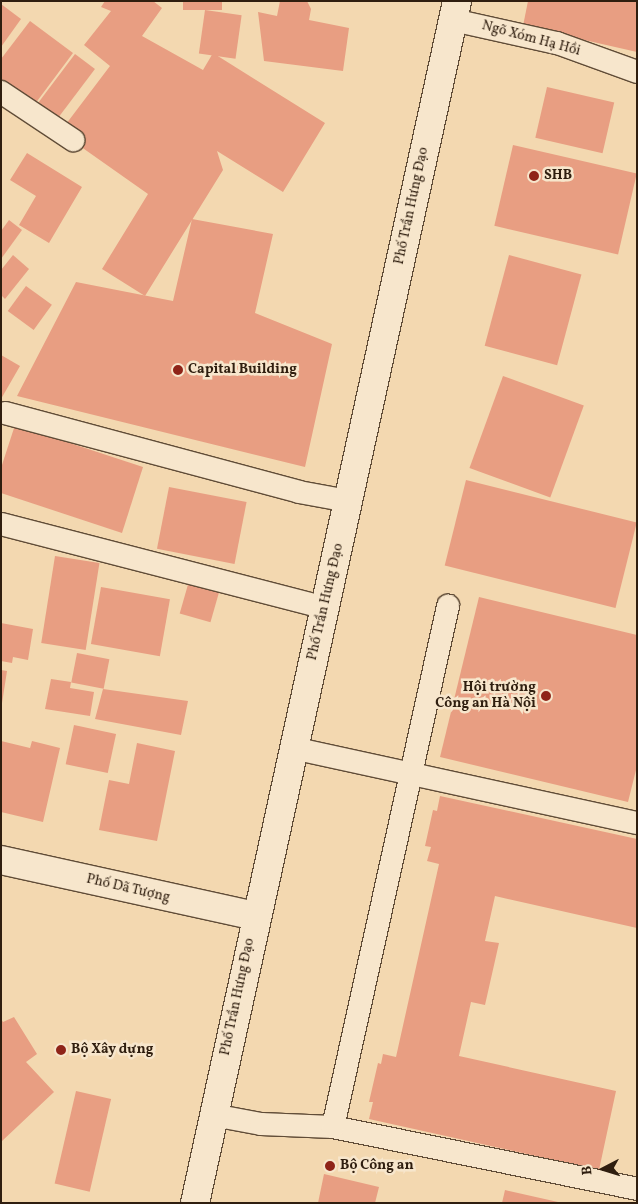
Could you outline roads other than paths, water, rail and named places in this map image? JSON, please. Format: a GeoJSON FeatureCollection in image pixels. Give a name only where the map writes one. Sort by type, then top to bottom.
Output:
{"type":"FeatureCollection","features":[{"type":"Feature","properties":{"kind":"main road","name":"Phố Trần Hưng Đạo"},"geometry":{"type":"LineString","coordinates":[[195,1203],[256,916],[455,11]]}},
{"type":"Feature","properties":{"kind":"main road","name":"Phố Dã Tượng"},"geometry":{"type":"LineString","coordinates":[[1,860],[256,916]]}},
{"type":"Feature","properties":{"kind":"lane","name":"Ngõ Xóm Hạ Hồi"},"geometry":{"type":"LineString","coordinates":[[455,11],[557,43],[637,72]]}},
{"type":"Feature","properties":{"kind":"lane"},"geometry":{"type":"LineString","coordinates":[[1,92],[73,140]]}},
{"type":"Feature","properties":{"kind":"lane"},"geometry":{"type":"LineString","coordinates":[[5,413],[299,492],[348,502]]}},
{"type":"Feature","properties":{"kind":"lane"},"geometry":{"type":"LineString","coordinates":[[1,524],[325,608]]}},
{"type":"Feature","properties":{"kind":"lane"},"geometry":{"type":"LineString","coordinates":[[332,1127],[413,772],[448,606]]}},
{"type":"Feature","properties":{"kind":"lane"},"geometry":{"type":"LineString","coordinates":[[293,748],[413,772],[637,823]]}},
{"type":"Feature","properties":{"kind":"lane"},"geometry":{"type":"LineString","coordinates":[[213,1114],[261,1124],[332,1127],[637,1189]]}},
{"type":"Feature","properties":{"kind":"place","name":"SHB"},"geometry":{"type":"Point","coordinates":[534,176]}},
{"type":"Feature","properties":{"kind":"place","name":"Capital Building"},"geometry":{"type":"Point","coordinates":[178,370]}},
{"type":"Feature","properties":{"kind":"place","name":"Hội trường Công an Hà Nội"},"geometry":{"type":"Point","coordinates":[546,696]}},
{"type":"Feature","properties":{"kind":"place","name":"Bộ Xây dựng"},"geometry":{"type":"Point","coordinates":[61,1050]}},
{"type":"Feature","properties":{"kind":"place","name":"Bộ Công an"},"geometry":{"type":"Point","coordinates":[330,1166]}}]}
